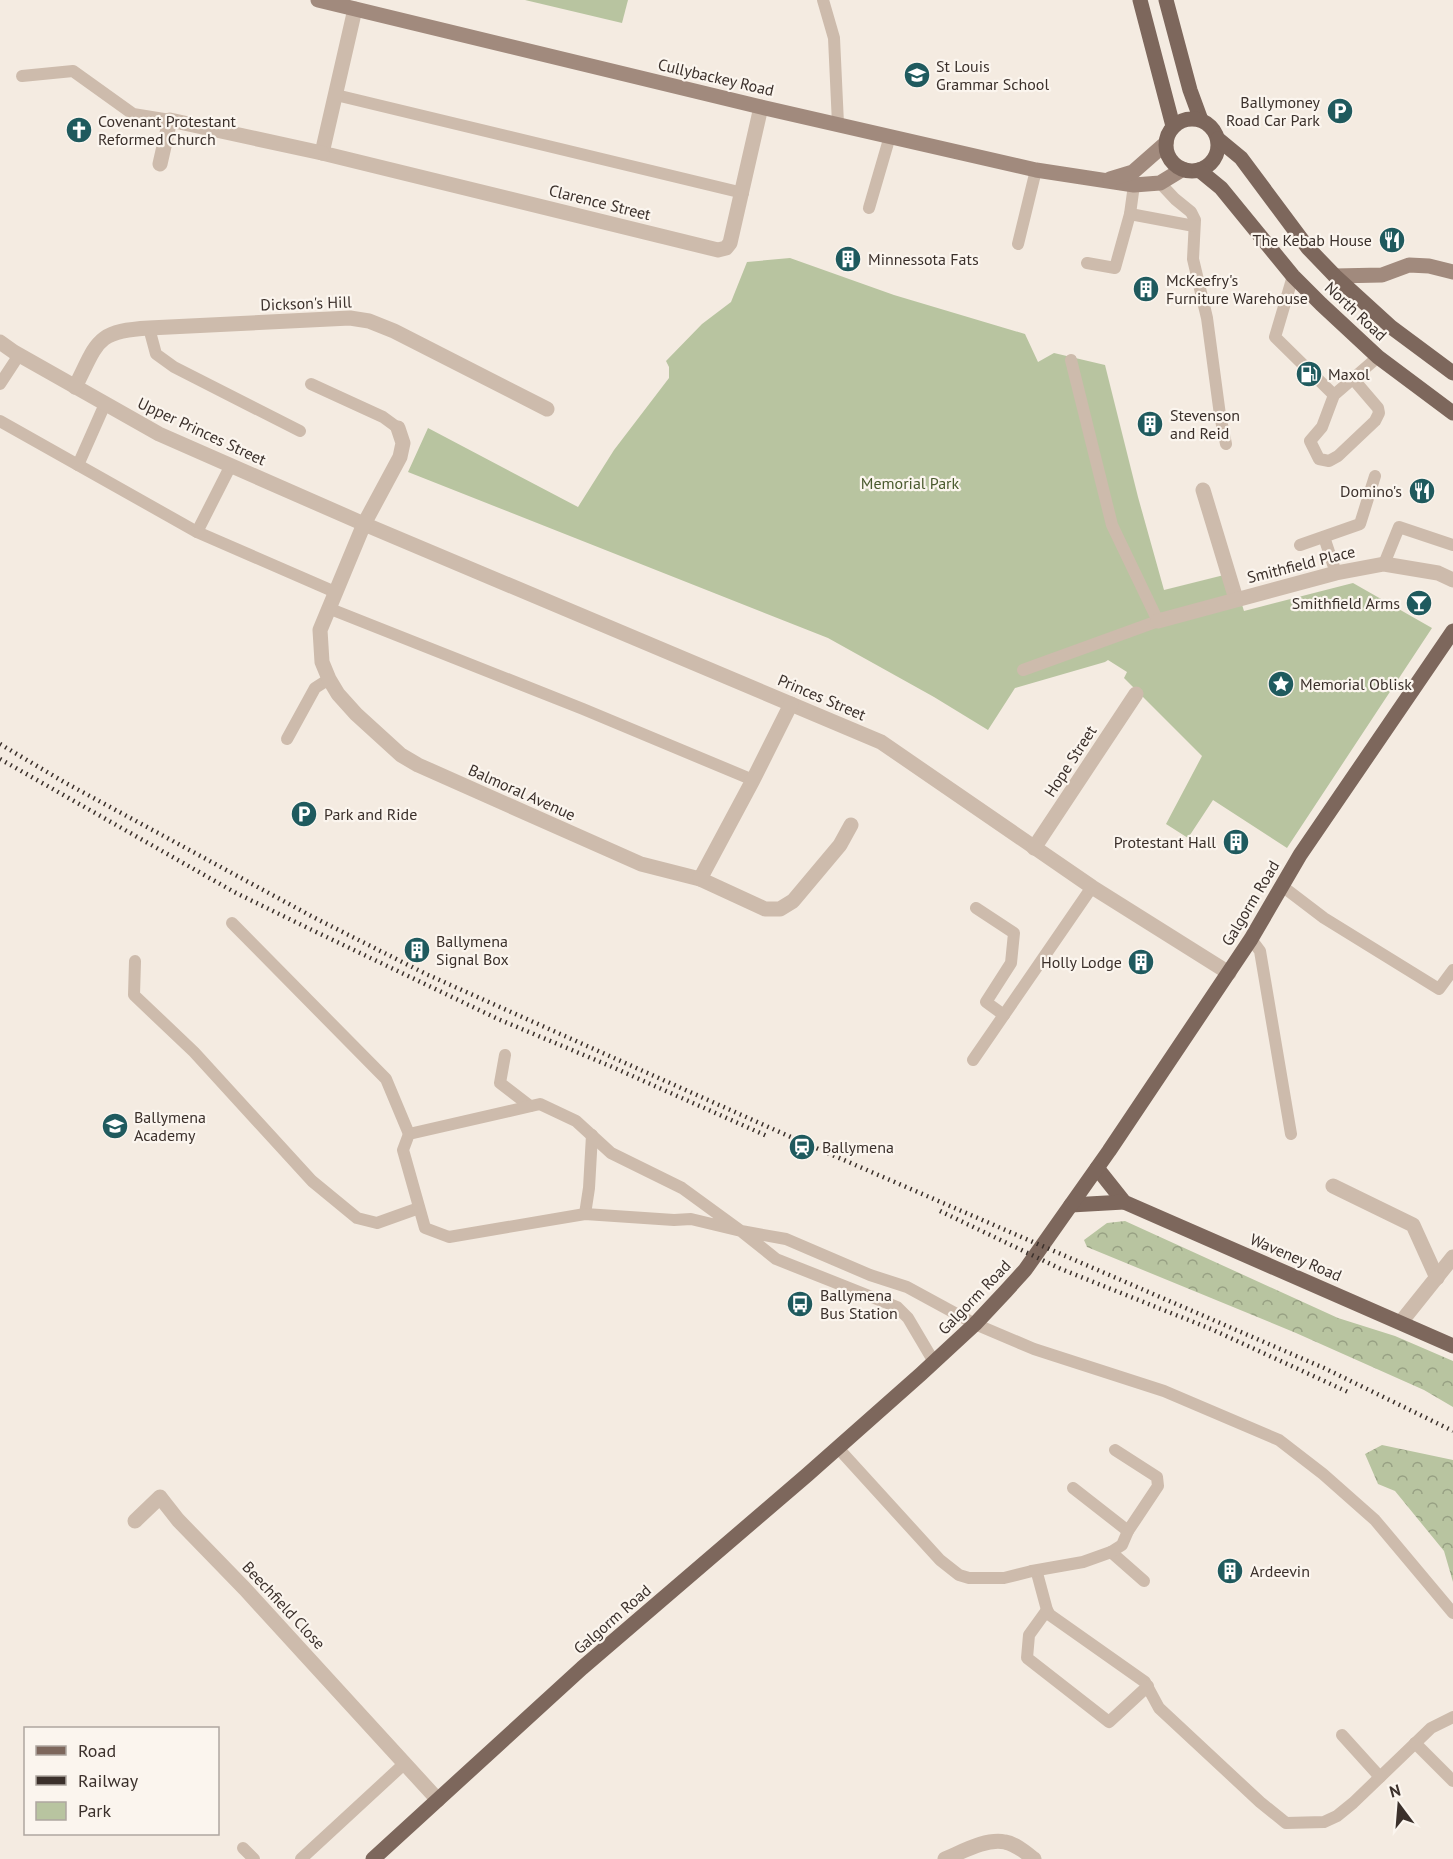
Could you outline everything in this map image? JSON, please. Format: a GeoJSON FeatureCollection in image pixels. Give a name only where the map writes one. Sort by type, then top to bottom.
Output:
{"type":"FeatureCollection","features":[{"type":"Feature","properties":{"kind":"main road","name":"Cullybackey Road"},"geometry":{"type":"LineString","coordinates":[[318,0],[761,107],[1036,170],[1134,185],[1160,183],[1191,169]]}},
{"type":"Feature","properties":{"kind":"main road"},"geometry":{"type":"LineString","coordinates":[[1140,0],[1173,126]]}},
{"type":"Feature","properties":{"kind":"main road"},"geometry":{"type":"LineString","coordinates":[[1166,0],[1190,90],[1201,120]]}},
{"type":"Feature","properties":{"kind":"main road"},"geometry":{"type":"LineString","coordinates":[[1218,139],[1218,147],[1212,161],[1191,169],[1170,159],[1166,143],[1173,126],[1186,119],[1201,120],[1208,124],[1218,139],[1241,158],[1308,248],[1335,276],[1391,327],[1453,373]]}},
{"type":"Feature","properties":{"kind":"main road","name":"Cullybackey Road"},"geometry":{"type":"LineString","coordinates":[[1107,180],[1133,172],[1166,143]]}},
{"type":"Feature","properties":{"kind":"main road","name":"North Road"},"geometry":{"type":"LineString","coordinates":[[1191,169],[1221,188],[1293,276],[1378,357],[1453,413]]}},
{"type":"Feature","properties":{"kind":"main road"},"geometry":{"type":"LineString","coordinates":[[1335,276],[1382,275],[1409,265],[1429,266],[1453,272]]}},
{"type":"Feature","properties":{"kind":"main road","name":"Galgorm Road"},"geometry":{"type":"LineString","coordinates":[[373,1859],[582,1668],[838,1448],[934,1362],[975,1324],[1025,1270],[1097,1168],[1251,939],[1300,855],[1453,631]]}},
{"type":"Feature","properties":{"kind":"main road","name":"Waveney Road"},"geometry":{"type":"LineString","coordinates":[[1097,1168],[1124,1202]]}},
{"type":"Feature","properties":{"kind":"main road","name":"Waveney Road"},"geometry":{"type":"LineString","coordinates":[[1071,1205],[1124,1202],[1453,1346]]}},
{"type":"Feature","properties":{"kind":"street"},"geometry":{"type":"LineString","coordinates":[[322,153],[355,9]]}},
{"type":"Feature","properties":{"kind":"street","name":"Clarence Street"},"geometry":{"type":"LineString","coordinates":[[171,120],[322,153],[718,250],[726,248],[730,243],[761,107]]}},
{"type":"Feature","properties":{"kind":"street"},"geometry":{"type":"LineString","coordinates":[[160,164],[171,120]]}},
{"type":"Feature","properties":{"kind":"street","name":"Dickson's Hill"},"geometry":{"type":"LineString","coordinates":[[75,387],[96,346],[101,340],[120,331],[149,327],[350,318],[369,321],[394,331],[547,409]]}},
{"type":"Feature","properties":{"kind":"street","name":"Upper Princes Street"},"geometry":{"type":"LineString","coordinates":[[0,342],[159,434],[364,524]]}},
{"type":"Feature","properties":{"kind":"street","name":"Balmoral Avenue"},"geometry":{"type":"LineString","coordinates":[[398,428],[403,443],[400,457],[364,524],[320,630],[322,662],[338,694],[356,714],[401,755],[418,765],[641,864],[700,879],[765,909],[780,909],[789,905],[800,895],[840,844],[851,825]]}},
{"type":"Feature","properties":{"kind":"street"},"geometry":{"type":"LineString","coordinates":[[1203,490],[1236,599]]}},
{"type":"Feature","properties":{"kind":"street","name":"Princes Street"},"geometry":{"type":"LineString","coordinates":[[364,524],[881,742],[1092,887],[1228,973]]}},
{"type":"Feature","properties":{"kind":"street","name":"Smithfield Place"},"geometry":{"type":"LineString","coordinates":[[1158,621],[1336,573],[1384,564],[1438,573],[1453,580]]}},
{"type":"Feature","properties":{"kind":"street","name":"Hope Street"},"geometry":{"type":"LineString","coordinates":[[1034,848],[1136,694]]}},
{"type":"Feature","properties":{"kind":"street"},"geometry":{"type":"LineString","coordinates":[[700,879],[791,704]]}},
{"type":"Feature","properties":{"kind":"street"},"geometry":{"type":"LineString","coordinates":[[1333,1185],[1413,1225],[1437,1278]]}},
{"type":"Feature","properties":{"kind":"street"},"geometry":{"type":"LineString","coordinates":[[1401,1322],[1453,1257]]}},
{"type":"Feature","properties":{"kind":"street","name":"Beechfield Close"},"geometry":{"type":"LineString","coordinates":[[135,1521],[160,1497],[178,1520],[246,1589],[438,1800]]}},
{"type":"Feature","properties":{"kind":"street"},"geometry":{"type":"LineString","coordinates":[[945,1859],[988,1842],[1004,1842],[1018,1847],[1034,1859]]}},
{"type":"Feature","properties":{"kind":"lane"},"geometry":{"type":"LineString","coordinates":[[824,0],[834,38],[838,124]]}},
{"type":"Feature","properties":{"kind":"lane"},"geometry":{"type":"LineString","coordinates":[[22,76],[73,71],[133,114],[171,120]]}},
{"type":"Feature","properties":{"kind":"lane"},"geometry":{"type":"LineString","coordinates":[[336,96],[743,193]]}},
{"type":"Feature","properties":{"kind":"lane"},"geometry":{"type":"LineString","coordinates":[[869,208],[890,136]]}},
{"type":"Feature","properties":{"kind":"lane"},"geometry":{"type":"LineString","coordinates":[[1018,244],[1036,170]]}},
{"type":"Feature","properties":{"kind":"lane"},"geometry":{"type":"LineString","coordinates":[[1160,183],[1175,200],[1193,214],[1195,220],[1193,259],[1207,318],[1226,444]]}},
{"type":"Feature","properties":{"kind":"lane"},"geometry":{"type":"LineString","coordinates":[[1087,263],[1115,268],[1130,214],[1134,185]]}},
{"type":"Feature","properties":{"kind":"lane"},"geometry":{"type":"LineString","coordinates":[[1130,214],[1194,226]]}},
{"type":"Feature","properties":{"kind":"lane"},"geometry":{"type":"LineString","coordinates":[[1293,276],[1275,337],[1334,395]]}},
{"type":"Feature","properties":{"kind":"lane"},"geometry":{"type":"LineString","coordinates":[[149,327],[156,354],[174,367],[300,431]]}},
{"type":"Feature","properties":{"kind":"lane"},"geometry":{"type":"LineString","coordinates":[[0,384],[19,355]]}},
{"type":"Feature","properties":{"kind":"lane"},"geometry":{"type":"LineString","coordinates":[[1354,380],[1378,408],[1379,413],[1375,421],[1338,456],[1329,461],[1320,459],[1310,441],[1322,427],[1334,395],[1378,357]]}},
{"type":"Feature","properties":{"kind":"lane"},"geometry":{"type":"LineString","coordinates":[[1023,670],[1158,621],[1112,525],[1071,360]]}},
{"type":"Feature","properties":{"kind":"lane"},"geometry":{"type":"LineString","coordinates":[[311,384],[383,417],[398,428]]}},
{"type":"Feature","properties":{"kind":"lane"},"geometry":{"type":"LineString","coordinates":[[78,465],[105,404]]}},
{"type":"Feature","properties":{"kind":"lane"},"geometry":{"type":"LineString","coordinates":[[0,421],[197,532],[335,592]]}},
{"type":"Feature","properties":{"kind":"lane"},"geometry":{"type":"LineString","coordinates":[[197,532],[231,465]]}},
{"type":"Feature","properties":{"kind":"lane"},"geometry":{"type":"LineString","coordinates":[[1300,545],[1360,524],[1375,476]]}},
{"type":"Feature","properties":{"kind":"lane"},"geometry":{"type":"LineString","coordinates":[[1384,564],[1399,527],[1453,545]]}},
{"type":"Feature","properties":{"kind":"lane"},"geometry":{"type":"LineString","coordinates":[[1324,537],[1336,573]]}},
{"type":"Feature","properties":{"kind":"lane"},"geometry":{"type":"LineString","coordinates":[[328,608],[583,708],[753,780]]}},
{"type":"Feature","properties":{"kind":"lane"},"geometry":{"type":"LineString","coordinates":[[287,739],[315,688],[329,679]]}},
{"type":"Feature","properties":{"kind":"lane"},"geometry":{"type":"LineString","coordinates":[[1282,886],[1323,918],[1439,989],[1453,970]]}},
{"type":"Feature","properties":{"kind":"lane"},"geometry":{"type":"LineString","coordinates":[[973,1060],[1092,887]]}},
{"type":"Feature","properties":{"kind":"lane"},"geometry":{"type":"LineString","coordinates":[[976,908],[1014,933],[1011,963],[986,1002],[1004,1014]]}},
{"type":"Feature","properties":{"kind":"lane"},"geometry":{"type":"LineString","coordinates":[[232,923],[386,1079],[409,1134],[403,1150],[425,1228],[449,1237],[585,1214],[691,1219],[786,1239],[870,1275],[907,1287],[975,1324],[1034,1349],[1164,1391],[1278,1440],[1323,1474],[1375,1520],[1453,1613]]}},
{"type":"Feature","properties":{"kind":"lane"},"geometry":{"type":"LineString","coordinates":[[1251,939],[1260,951],[1291,1134]]}},
{"type":"Feature","properties":{"kind":"lane"},"geometry":{"type":"LineString","coordinates":[[135,961],[134,995],[194,1052],[312,1181],[357,1218],[376,1223],[419,1208]]}},
{"type":"Feature","properties":{"kind":"lane"},"geometry":{"type":"LineString","coordinates":[[506,1054],[500,1083],[530,1106]]}},
{"type":"Feature","properties":{"kind":"lane"},"geometry":{"type":"LineString","coordinates":[[409,1134],[540,1104],[557,1111],[576,1121],[611,1154],[682,1188],[776,1259],[897,1307],[908,1318],[934,1362]]}},
{"type":"Feature","properties":{"kind":"lane"},"geometry":{"type":"LineString","coordinates":[[585,1214],[592,1135]]}},
{"type":"Feature","properties":{"kind":"lane"},"geometry":{"type":"LineString","coordinates":[[838,1448],[940,1560],[959,1575],[969,1578],[1004,1578],[1083,1562],[1111,1552],[1122,1545],[1128,1531],[1158,1486],[1157,1477],[1115,1450]]}},
{"type":"Feature","properties":{"kind":"lane"},"geometry":{"type":"LineString","coordinates":[[1073,1488],[1128,1531]]}},
{"type":"Feature","properties":{"kind":"lane"},"geometry":{"type":"LineString","coordinates":[[1111,1552],[1144,1581]]}},
{"type":"Feature","properties":{"kind":"lane"},"geometry":{"type":"LineString","coordinates":[[1032,1571],[1036,1571],[1038,1575],[1050,1615],[1145,1682],[1159,1708],[1260,1802],[1286,1823],[1324,1822],[1336,1816],[1431,1728],[1453,1717]]}},
{"type":"Feature","properties":{"kind":"lane"},"geometry":{"type":"LineString","coordinates":[[1047,1610],[1029,1635],[1027,1658],[1108,1722],[1148,1686]]}},
{"type":"Feature","properties":{"kind":"lane"},"geometry":{"type":"LineString","coordinates":[[1342,1735],[1380,1777]]}},
{"type":"Feature","properties":{"kind":"lane"},"geometry":{"type":"LineString","coordinates":[[1415,1743],[1453,1780]]}},
{"type":"Feature","properties":{"kind":"lane"},"geometry":{"type":"LineString","coordinates":[[301,1859],[405,1763]]}},
{"type":"Feature","properties":{"kind":"lane"},"geometry":{"type":"LineString","coordinates":[[243,1848],[254,1859]]}},
{"type":"Feature","properties":{"kind":"green space"},"geometry":{"type":"Polygon","coordinates":[[[525,0],[628,0],[622,23],[525,0]]]}},
{"type":"Feature","properties":{"kind":"green space","name":"Memorial Park"},"geometry":{"type":"Polygon","coordinates":[[[790,258],[894,295],[1025,334],[1038,362],[1054,353],[1105,365],[1164,590],[1232,573],[1244,611],[1353,583],[1432,628],[1287,848],[1213,800],[1188,838],[1166,824],[1202,756],[1124,678],[1127,672],[1108,660],[1015,688],[988,730],[828,638],[408,472],[428,428],[578,507],[614,450],[669,378],[669,367],[666,361],[702,324],[731,302],[747,262],[790,258]]]}},
{"type":"Feature","properties":{"kind":"green space"},"geometry":{"type":"Polygon","coordinates":[[[1125,1221],[1338,1318],[1395,1336],[1453,1361],[1453,1407],[1424,1390],[1296,1333],[1087,1247],[1084,1240],[1107,1223],[1125,1221]]]}},
{"type":"Feature","properties":{"kind":"green space"},"geometry":{"type":"Polygon","coordinates":[[[1382,1445],[1453,1460],[1453,1582],[1444,1551],[1395,1491],[1378,1484],[1365,1454],[1382,1445]]]}},
{"type":"Feature","properties":{"kind":"railway"},"geometry":{"type":"LineString","coordinates":[[0,744],[64,782],[313,917],[426,974],[793,1138],[1324,1368],[1453,1431]]}},
{"type":"Feature","properties":{"kind":"railway"},"geometry":{"type":"LineString","coordinates":[[0,759],[236,893],[498,1019],[767,1136]]}},
{"type":"Feature","properties":{"kind":"railway"},"geometry":{"type":"LineString","coordinates":[[940,1211],[1061,1269],[1211,1329],[1348,1392]]}},
{"type":"Feature","properties":{"kind":"place","name":"St Louis Grammar School"},"geometry":{"type":"Point","coordinates":[917,75]}},
{"type":"Feature","properties":{"kind":"place","name":"Ballymoney Road Car Park"},"geometry":{"type":"Point","coordinates":[1340,111]}},
{"type":"Feature","properties":{"kind":"place","name":"Covenant Protestant Reformed Church"},"geometry":{"type":"Point","coordinates":[79,130]}},
{"type":"Feature","properties":{"kind":"place","name":"The Kebab House"},"geometry":{"type":"Point","coordinates":[1392,240]}},
{"type":"Feature","properties":{"kind":"place","name":"Minnessota Fats"},"geometry":{"type":"Point","coordinates":[848,259]}},
{"type":"Feature","properties":{"kind":"place","name":"McKeefry's Furniture Warehouse"},"geometry":{"type":"Point","coordinates":[1146,289]}},
{"type":"Feature","properties":{"kind":"place","name":"Maxol"},"geometry":{"type":"Point","coordinates":[1309,374]}},
{"type":"Feature","properties":{"kind":"place","name":"Stevenson and Reid"},"geometry":{"type":"Point","coordinates":[1150,424]}},
{"type":"Feature","properties":{"kind":"place","name":"Domino's"},"geometry":{"type":"Point","coordinates":[1422,491]}},
{"type":"Feature","properties":{"kind":"place","name":"Smithfield Arms"},"geometry":{"type":"Point","coordinates":[1419,603]}},
{"type":"Feature","properties":{"kind":"place","name":"Memorial Oblisk"},"geometry":{"type":"Point","coordinates":[1281,684]}},
{"type":"Feature","properties":{"kind":"place","name":"Park and Ride"},"geometry":{"type":"Point","coordinates":[304,814]}},
{"type":"Feature","properties":{"kind":"place","name":"Protestant Hall"},"geometry":{"type":"Point","coordinates":[1236,842]}},
{"type":"Feature","properties":{"kind":"place","name":"Ballymena Signal Box"},"geometry":{"type":"Point","coordinates":[417,950]}},
{"type":"Feature","properties":{"kind":"place","name":"Holly Lodge"},"geometry":{"type":"Point","coordinates":[1141,962]}},
{"type":"Feature","properties":{"kind":"place","name":"Ballymena Academy"},"geometry":{"type":"Point","coordinates":[115,1126]}},
{"type":"Feature","properties":{"kind":"place","name":"Ballymena"},"geometry":{"type":"Point","coordinates":[802,1147]}},
{"type":"Feature","properties":{"kind":"place","name":"Ballymena Bus Station"},"geometry":{"type":"Point","coordinates":[800,1304]}},
{"type":"Feature","properties":{"kind":"place","name":"Ardeevin"},"geometry":{"type":"Point","coordinates":[1230,1571]}}]}
